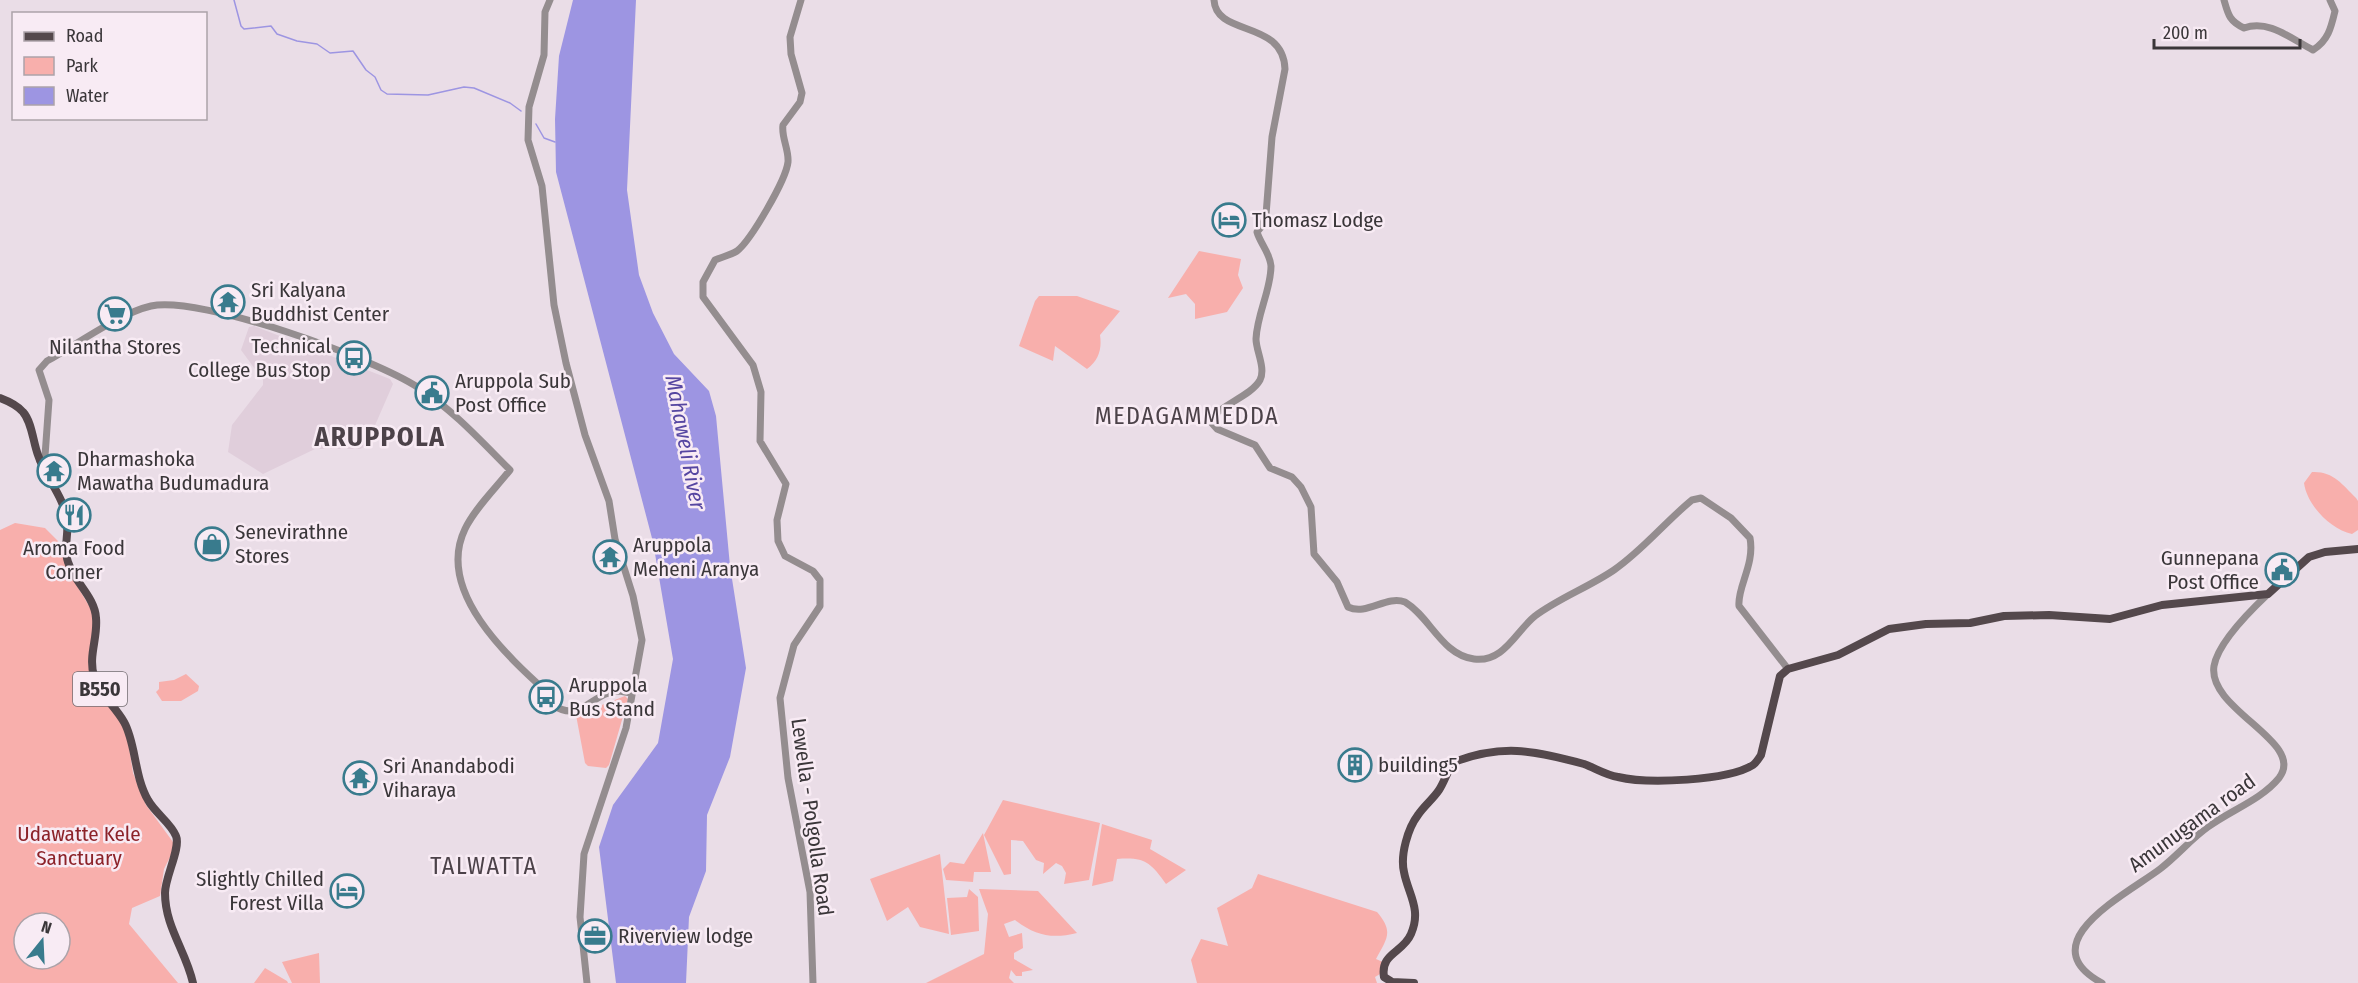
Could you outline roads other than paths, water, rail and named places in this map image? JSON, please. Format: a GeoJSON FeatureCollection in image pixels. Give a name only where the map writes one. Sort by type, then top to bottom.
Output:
{"type":"FeatureCollection","features":[{"type":"Feature","properties":{"kind":"main road","name":"B550"},"geometry":{"type":"LineString","coordinates":[[0,398],[15,405],[27,417],[40,461],[66,516],[65,554],[72,574],[95,609],[96,627],[92,654],[94,676],[104,697],[126,724],[135,764],[148,801],[176,836],[177,847],[167,872],[165,893],[168,921],[187,959],[193,983]]}},
{"type":"Feature","properties":{"kind":"main road"},"geometry":{"type":"LineString","coordinates":[[1414,983],[1392,982],[1384,977],[1382,966],[1386,958],[1403,946],[1411,934],[1415,919],[1414,897],[1403,871],[1407,838],[1417,816],[1440,789],[1454,762],[1475,756],[1516,751],[1551,756],[1585,765],[1616,777],[1637,781],[1670,781],[1729,774],[1754,765],[1761,754],[1778,681],[1788,669],[1838,655],[1889,629],[1926,624],[1970,623],[2004,616],[2110,619],[2162,605],[2268,594],[2309,557],[2357,549]]}},
{"type":"Feature","properties":{"kind":"street"},"geometry":{"type":"LineString","coordinates":[[550,0],[545,12],[544,55],[529,107],[528,140],[542,186],[554,305],[566,363],[585,435],[609,501],[615,539],[633,596],[642,640],[626,728],[584,854],[580,917],[587,983]]}},
{"type":"Feature","properties":{"kind":"street","name":"Lewella - Polgolla Road"},"geometry":{"type":"LineString","coordinates":[[801,0],[790,37],[791,54],[802,93],[800,102],[783,125],[788,162],[770,206],[736,252],[715,260],[707,270],[703,297],[753,364],[759,381],[760,441],[786,484],[777,527],[781,549],[792,560],[813,571],[820,580],[818,612],[794,645],[780,698],[786,762],[810,892],[813,983]]}},
{"type":"Feature","properties":{"kind":"street"},"geometry":{"type":"LineString","coordinates":[[1214,0],[1214,9],[1223,19],[1267,35],[1278,47],[1284,59],[1285,69],[1272,137],[1266,215],[1262,226],[1257,231],[1271,265],[1257,324],[1256,342],[1262,371],[1260,380],[1248,392],[1218,409],[1209,420],[1217,429],[1255,445],[1270,468],[1292,477],[1300,487],[1311,507],[1314,554],[1337,582],[1348,607],[1360,610],[1395,600],[1405,602],[1453,649],[1473,659],[1489,658],[1508,646],[1533,618],[1613,571],[1646,545],[1683,507],[1692,500],[1701,498],[1731,518],[1750,538],[1750,566],[1739,598],[1739,606],[1788,669]]}},
{"type":"Feature","properties":{"kind":"street"},"geometry":{"type":"LineString","coordinates":[[2224,0],[2230,19],[2235,24],[2244,28],[2253,24],[2265,26],[2313,50],[2322,45],[2329,33],[2335,11],[2330,0]]}},
{"type":"Feature","properties":{"kind":"street"},"geometry":{"type":"LineString","coordinates":[[40,461],[45,456],[49,400],[39,370],[47,361],[126,316],[151,306],[182,306],[247,319],[367,363],[420,388],[510,471],[466,526],[458,554],[466,591],[481,624],[494,641],[549,694],[553,705],[561,710],[568,712],[577,710],[616,691],[632,693]]}},
{"type":"Feature","properties":{"kind":"street","name":"Amunugama road"},"geometry":{"type":"LineString","coordinates":[[2102,983],[2085,974],[2076,962],[2075,943],[2086,924],[2121,895],[2163,867],[2208,826],[2258,796],[2281,776],[2284,759],[2277,745],[2235,709],[2216,685],[2214,666],[2226,641],[2268,594]]}},
{"type":"Feature","properties":{"kind":"water","name":"Mahaweli River"},"geometry":{"type":"Polygon","coordinates":[[[573,0],[636,0],[627,190],[639,275],[653,313],[674,354],[709,391],[716,416],[730,566],[746,668],[730,757],[707,815],[706,871],[689,917],[686,983],[616,983],[599,847],[613,805],[658,743],[673,659],[653,542],[556,172],[555,119],[559,56],[573,0]]]}},
{"type":"Feature","properties":{"kind":"waterway"},"geometry":{"type":"LineString","coordinates":[[234,0],[241,26],[244,29],[271,26],[277,34],[297,41],[317,44],[330,53],[353,51],[366,70],[375,77],[381,90],[387,94],[428,95],[464,87],[474,88],[510,103],[521,111]]}},
{"type":"Feature","properties":{"kind":"waterway"},"geometry":{"type":"LineString","coordinates":[[536,124],[544,138],[555,142]]}},
{"type":"Feature","properties":{"kind":"place","name":"Thomasz Lodge"},"geometry":{"type":"Point","coordinates":[1229,220]}},
{"type":"Feature","properties":{"kind":"place","name":"Sri Kalyana Buddhist Center"},"geometry":{"type":"Point","coordinates":[228,302]}},
{"type":"Feature","properties":{"kind":"place","name":"Nilantha Stores"},"geometry":{"type":"Point","coordinates":[115,314]}},
{"type":"Feature","properties":{"kind":"place","name":"Technical College Bus Stop"},"geometry":{"type":"Point","coordinates":[354,358]}},
{"type":"Feature","properties":{"kind":"place","name":"Aruppola Sub Post Office"},"geometry":{"type":"Point","coordinates":[432,393]}},
{"type":"Feature","properties":{"kind":"place","name":"Dharmashoka Mawatha Budumadura"},"geometry":{"type":"Point","coordinates":[54,471]}},
{"type":"Feature","properties":{"kind":"place","name":"Aroma Food Corner"},"geometry":{"type":"Point","coordinates":[74,515]}},
{"type":"Feature","properties":{"kind":"place","name":"Senevirathne Stores"},"geometry":{"type":"Point","coordinates":[212,544]}},
{"type":"Feature","properties":{"kind":"place","name":"Aruppola Meheni Aranya"},"geometry":{"type":"Point","coordinates":[610,557]}},
{"type":"Feature","properties":{"kind":"place","name":"Gunnepana Post Office"},"geometry":{"type":"Point","coordinates":[2282,570]}},
{"type":"Feature","properties":{"kind":"place","name":"Aruppola Bus Stand"},"geometry":{"type":"Point","coordinates":[546,697]}},
{"type":"Feature","properties":{"kind":"place","name":"building5"},"geometry":{"type":"Point","coordinates":[1355,765]}},
{"type":"Feature","properties":{"kind":"place","name":"Sri Anandabodi Viharaya"},"geometry":{"type":"Point","coordinates":[360,778]}},
{"type":"Feature","properties":{"kind":"place","name":"Slightly Chilled Forest Villa"},"geometry":{"type":"Point","coordinates":[347,891]}},
{"type":"Feature","properties":{"kind":"place","name":"Riverview lodge"},"geometry":{"type":"Point","coordinates":[595,936]}},
{"type":"Feature","properties":{"kind":"district","name":"MEDAGAMMEDDA"},"geometry":{"type":"Point","coordinates":[1187,416]}},
{"type":"Feature","properties":{"kind":"district","name":"ARUPPOLA"},"geometry":{"type":"Point","coordinates":[380,437]}},
{"type":"Feature","properties":{"kind":"district","name":"TALWATTA"},"geometry":{"type":"Point","coordinates":[484,866]}},
{"type":"Feature","properties":{"kind":"park label","name":"Udawatte Kele Sanctuary"},"geometry":{"type":"Point","coordinates":[79,846]}}]}
